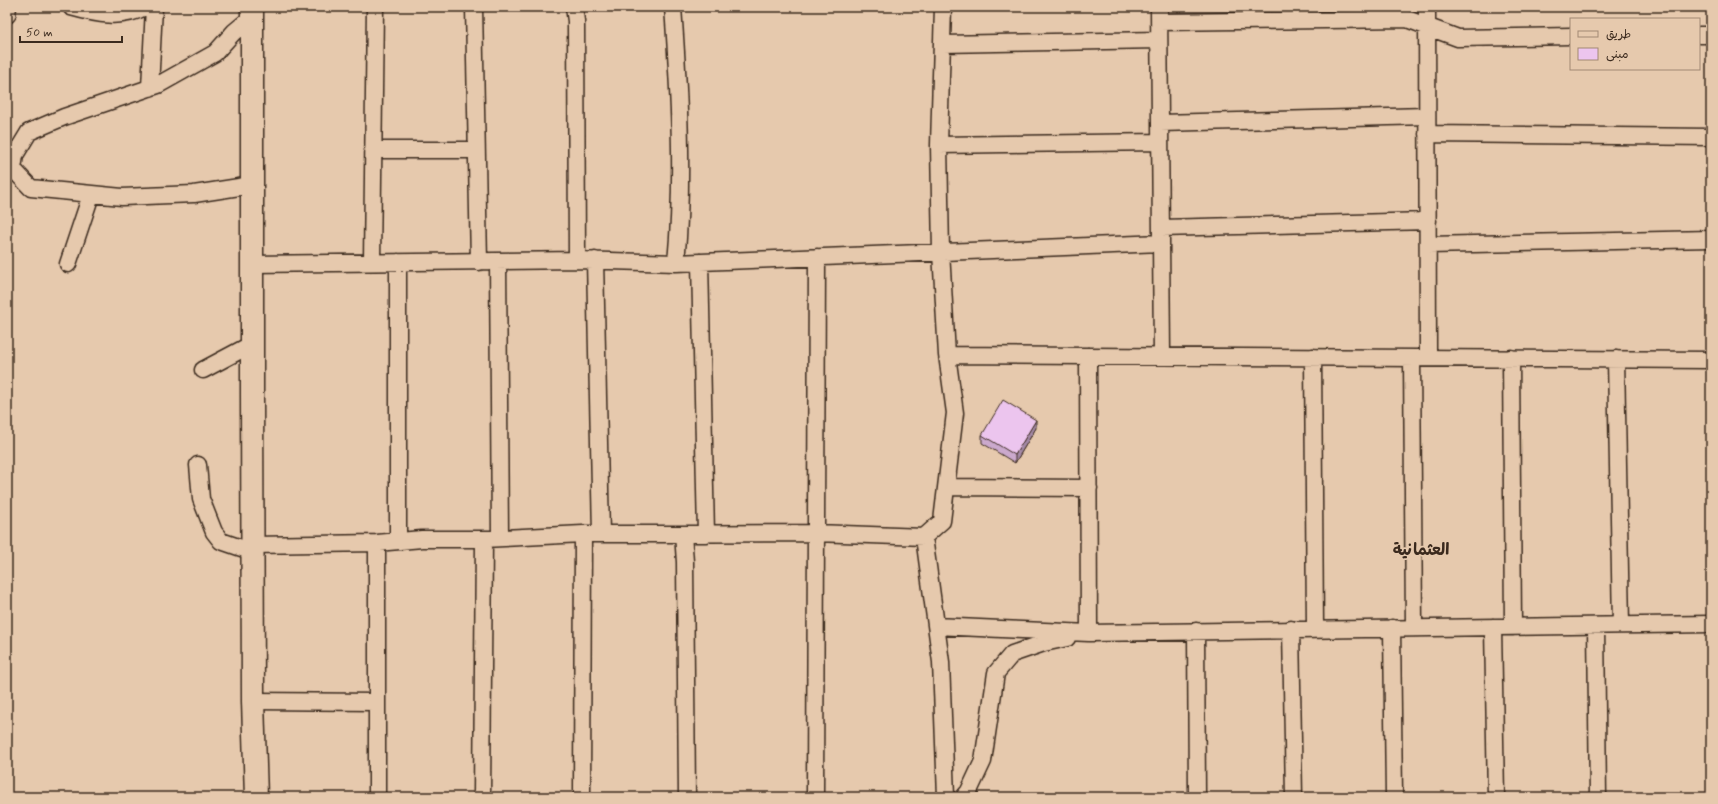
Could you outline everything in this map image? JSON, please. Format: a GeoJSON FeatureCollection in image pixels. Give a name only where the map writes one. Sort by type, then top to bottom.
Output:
{"type":"FeatureCollection","features":[{"type":"Feature","properties":{"kind":"street"},"geometry":{"type":"LineString","coordinates":[[7,15],[8,7]]}},
{"type":"Feature","properties":{"kind":"street"},"geometry":{"type":"LineString","coordinates":[[70,7],[117,16],[138,11],[145,7]]}},
{"type":"Feature","properties":{"kind":"street"},"geometry":{"type":"LineString","coordinates":[[150,88],[154,7]]}},
{"type":"Feature","properties":{"kind":"street"},"geometry":{"type":"LineString","coordinates":[[372,262],[375,7]]}},
{"type":"Feature","properties":{"kind":"street"},"geometry":{"type":"LineString","coordinates":[[474,7],[479,262]]}},
{"type":"Feature","properties":{"kind":"street"},"geometry":{"type":"LineString","coordinates":[[574,7],[576,21],[576,260]]}},
{"type":"Feature","properties":{"kind":"street"},"geometry":{"type":"LineString","coordinates":[[673,7],[676,53],[680,214],[676,263]]}},
{"type":"Feature","properties":{"kind":"street"},"geometry":{"type":"LineString","coordinates":[[198,465],[201,499],[214,532],[221,541],[253,548],[377,543],[422,539],[484,539],[583,534],[816,533],[924,537],[942,521],[955,413],[948,355],[941,252],[939,145],[944,44],[944,7]]}},
{"type":"Feature","properties":{"kind":"street"},"geometry":{"type":"LineString","coordinates":[[1414,628],[1420,358],[1428,245],[1427,7]]}},
{"type":"Feature","properties":{"kind":"street"},"geometry":{"type":"LineString","coordinates":[[252,12],[215,53],[158,85],[64,117],[29,132],[15,155],[14,169],[31,188],[91,195],[122,197],[187,194],[252,185]]}},
{"type":"Feature","properties":{"kind":"street"},"geometry":{"type":"LineString","coordinates":[[252,12],[253,701],[256,797]]}},
{"type":"Feature","properties":{"kind":"street"},"geometry":{"type":"LineString","coordinates":[[1162,355],[1159,14],[1408,19],[1458,38],[1570,36]]}},
{"type":"Feature","properties":{"kind":"street"},"geometry":{"type":"LineString","coordinates":[[1700,35],[1711,35]]}},
{"type":"Feature","properties":{"kind":"street"},"geometry":{"type":"LineString","coordinates":[[944,44],[1159,40]]}},
{"type":"Feature","properties":{"kind":"street"},"geometry":{"type":"LineString","coordinates":[[1160,123],[1427,116]]}},
{"type":"Feature","properties":{"kind":"street"},"geometry":{"type":"LineString","coordinates":[[1427,134],[1711,137]]}},
{"type":"Feature","properties":{"kind":"street"},"geometry":{"type":"LineString","coordinates":[[939,145],[1160,142]]}},
{"type":"Feature","properties":{"kind":"street"},"geometry":{"type":"LineString","coordinates":[[373,150],[476,150]]}},
{"type":"Feature","properties":{"kind":"street"},"geometry":{"type":"LineString","coordinates":[[68,264],[91,195]]}},
{"type":"Feature","properties":{"kind":"street"},"geometry":{"type":"LineString","coordinates":[[253,264],[576,260],[676,263],[941,252],[1161,235],[1428,221]]}},
{"type":"Feature","properties":{"kind":"street"},"geometry":{"type":"LineString","coordinates":[[1428,245],[1711,239]]}},
{"type":"Feature","properties":{"kind":"street"},"geometry":{"type":"LineString","coordinates":[[815,797],[817,257]]}},
{"type":"Feature","properties":{"kind":"street"},"geometry":{"type":"LineString","coordinates":[[595,260],[601,534]]}},
{"type":"Feature","properties":{"kind":"street"},"geometry":{"type":"LineString","coordinates":[[398,262],[398,541]]}},
{"type":"Feature","properties":{"kind":"street"},"geometry":{"type":"LineString","coordinates":[[498,262],[500,538]]}},
{"type":"Feature","properties":{"kind":"street"},"geometry":{"type":"LineString","coordinates":[[700,262],[706,534]]}},
{"type":"Feature","properties":{"kind":"street"},"geometry":{"type":"LineString","coordinates":[[202,370],[252,344]]}},
{"type":"Feature","properties":{"kind":"street"},"geometry":{"type":"LineString","coordinates":[[948,355],[1162,355],[1711,360]]}},
{"type":"Feature","properties":{"kind":"street"},"geometry":{"type":"LineString","coordinates":[[1088,356],[1089,634]]}},
{"type":"Feature","properties":{"kind":"street"},"geometry":{"type":"LineString","coordinates":[[1313,356],[1315,629]]}},
{"type":"Feature","properties":{"kind":"street"},"geometry":{"type":"LineString","coordinates":[[1511,358],[1513,627]]}},
{"type":"Feature","properties":{"kind":"street"},"geometry":{"type":"LineString","coordinates":[[1616,359],[1621,625]]}},
{"type":"Feature","properties":{"kind":"street"},"geometry":{"type":"LineString","coordinates":[[947,487],[1089,488]]}},
{"type":"Feature","properties":{"kind":"street"},"geometry":{"type":"LineString","coordinates":[[582,797],[583,534]]}},
{"type":"Feature","properties":{"kind":"street"},"geometry":{"type":"LineString","coordinates":[[683,534],[685,562],[687,797]]}},
{"type":"Feature","properties":{"kind":"street"},"geometry":{"type":"LineString","coordinates":[[924,537],[941,662],[946,797]]}},
{"type":"Feature","properties":{"kind":"street"},"geometry":{"type":"LineString","coordinates":[[482,797],[484,539]]}},
{"type":"Feature","properties":{"kind":"street"},"geometry":{"type":"LineString","coordinates":[[377,543],[377,797]]}},
{"type":"Feature","properties":{"kind":"street"},"geometry":{"type":"LineString","coordinates":[[936,626],[1089,634],[1196,630],[1711,624]]}},
{"type":"Feature","properties":{"kind":"street"},"geometry":{"type":"LineString","coordinates":[[1596,626],[1598,797]]}},
{"type":"Feature","properties":{"kind":"street"},"geometry":{"type":"LineString","coordinates":[[1493,627],[1496,797]]}},
{"type":"Feature","properties":{"kind":"street"},"geometry":{"type":"LineString","coordinates":[[1392,628],[1394,797]]}},
{"type":"Feature","properties":{"kind":"street"},"geometry":{"type":"LineString","coordinates":[[1291,629],[1294,797]]}},
{"type":"Feature","properties":{"kind":"street"},"geometry":{"type":"LineString","coordinates":[[1196,630],[1197,797]]}},
{"type":"Feature","properties":{"kind":"street"},"geometry":{"type":"LineString","coordinates":[[964,797],[969,791],[983,761],[996,673],[1012,654],[1044,643],[1089,634]]}},
{"type":"Feature","properties":{"kind":"street"},"geometry":{"type":"LineString","coordinates":[[253,701],[377,702]]}},
{"type":"Feature","properties":{"kind":"building"},"geometry":{"type":"Polygon","coordinates":[[[1003,400],[1036,420],[1015,455],[982,435],[1003,400]]]}},
{"type":"Feature","properties":{"kind":"district","name":"العثمانية"},"geometry":{"type":"Point","coordinates":[1421,549]}}]}
